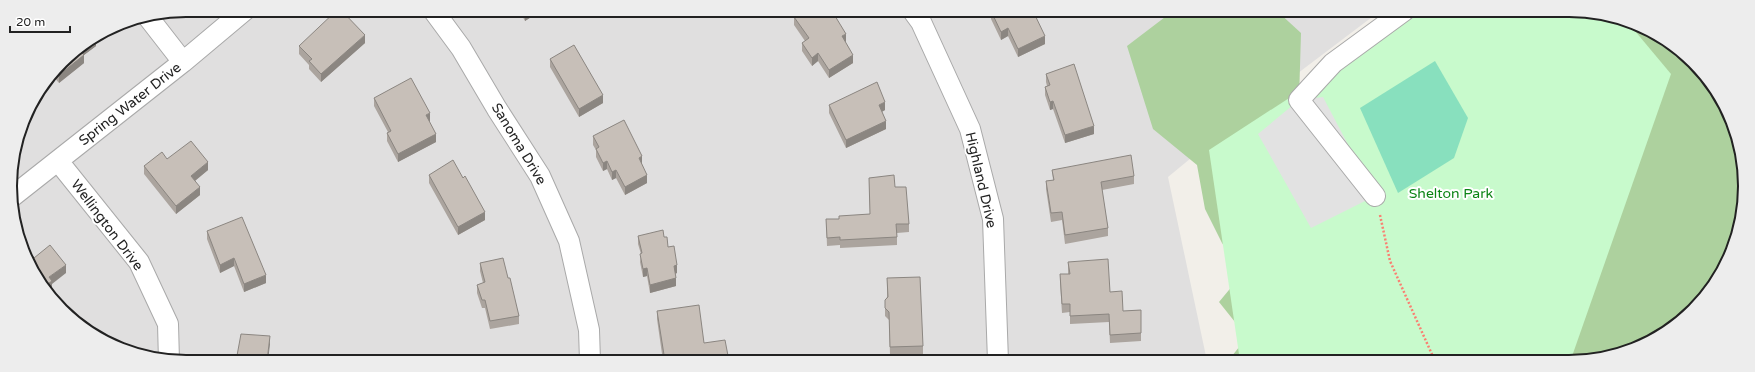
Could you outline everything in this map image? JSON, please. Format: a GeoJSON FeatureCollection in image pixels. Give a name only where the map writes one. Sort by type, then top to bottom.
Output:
{"type":"FeatureCollection","features":[{"type":"Feature","properties":{"kind":"street","name":"Spring Water Drive"},"geometry":{"type":"LineString","coordinates":[[17,193],[183,62],[237,17]]}},
{"type":"Feature","properties":{"kind":"street","name":"Sanoma Drive"},"geometry":{"type":"LineString","coordinates":[[438,17],[461,48],[497,109],[540,176],[569,241],[589,330],[590,355]]}},
{"type":"Feature","properties":{"kind":"street","name":"Highland Drive"},"geometry":{"type":"LineString","coordinates":[[918,17],[970,129],[993,219],[998,355]]}},
{"type":"Feature","properties":{"kind":"street"},"geometry":{"type":"LineString","coordinates":[[1375,196],[1299,100],[1333,62],[1396,17]]}},
{"type":"Feature","properties":{"kind":"street"},"geometry":{"type":"LineString","coordinates":[[150,21],[183,62]]}},
{"type":"Feature","properties":{"kind":"street","name":"Wellington Drive"},"geometry":{"type":"LineString","coordinates":[[58,161],[139,262],[168,324],[169,354]]}},
{"type":"Feature","properties":{"kind":"path"},"geometry":{"type":"LineString","coordinates":[[1375,196],[1390,261],[1432,355]]}},
{"type":"Feature","properties":{"kind":"shaded area"},"geometry":{"type":"Polygon","coordinates":[[[1372,17],[1253,107],[1168,177],[1206,355],[164,354],[132,346],[111,338],[92,327],[66,306],[45,280],[34,261],[20,219],[17,197],[18,164],[26,132],[34,111],[52,83],[66,66],[92,45],[121,30],[164,18],[1372,17]]]}},
{"type":"Feature","properties":{"kind":"shaded area"},"geometry":{"type":"Polygon","coordinates":[[[1323,97],[1375,196],[1311,228],[1258,134],[1299,100],[1323,97]]]}},
{"type":"Feature","properties":{"kind":"green space"},"geometry":{"type":"Polygon","coordinates":[[[1165,17],[1284,17],[1301,33],[1299,100],[1323,355],[1233,355],[1247,337],[1219,302],[1243,273],[1222,243],[1205,209],[1197,165],[1153,129],[1127,46],[1165,17]]]}},
{"type":"Feature","properties":{"kind":"green space","name":"Shelton Park"},"geometry":{"type":"Polygon","coordinates":[[[1414,17],[1580,17],[1602,20],[1634,30],[1671,74],[1572,355],[1239,355],[1209,150],[1414,17]]]}},
{"type":"Feature","properties":{"kind":"green space"},"geometry":{"type":"Polygon","coordinates":[[[1608,22],[1623,26],[1644,34],[1663,45],[1689,66],[1710,92],[1721,111],[1735,153],[1738,175],[1737,208],[1729,240],[1721,261],[1710,280],[1689,306],[1663,327],[1644,338],[1623,346],[1591,354],[1511,355],[1608,22]]]}},
{"type":"Feature","properties":{"kind":"green space"},"geometry":{"type":"Polygon","coordinates":[[[1435,61],[1468,118],[1454,158],[1398,193],[1360,108],[1435,61]]]}},
{"type":"Feature","properties":{"kind":"building"},"geometry":{"type":"Polygon","coordinates":[[[330,17],[348,17],[365,35],[321,74],[309,61],[312,59],[299,46],[330,17]]]}},
{"type":"Feature","properties":{"kind":"building"},"geometry":{"type":"Polygon","coordinates":[[[794,17],[836,17],[846,34],[842,36],[853,55],[829,70],[818,53],[812,58],[802,43],[809,38],[794,17]]]}},
{"type":"Feature","properties":{"kind":"building"},"geometry":{"type":"Polygon","coordinates":[[[994,17],[1036,17],[1045,36],[1018,49],[1008,28],[1001,32],[994,17]]]}},
{"type":"Feature","properties":{"kind":"building"},"geometry":{"type":"Polygon","coordinates":[[[574,45],[603,95],[579,109],[550,59],[574,45]]]}},
{"type":"Feature","properties":{"kind":"building"},"geometry":{"type":"Polygon","coordinates":[[[82,53],[84,55],[59,75],[66,66],[82,53]]]}},
{"type":"Feature","properties":{"kind":"building"},"geometry":{"type":"Polygon","coordinates":[[[1074,64],[1094,126],[1065,135],[1053,101],[1050,102],[1045,87],[1050,85],[1046,74],[1074,64]]]}},
{"type":"Feature","properties":{"kind":"building"},"geometry":{"type":"Polygon","coordinates":[[[411,78],[430,113],[426,115],[436,134],[398,154],[387,133],[391,131],[374,98],[411,78]]]}},
{"type":"Feature","properties":{"kind":"building"},"geometry":{"type":"Polygon","coordinates":[[[877,82],[885,102],[879,105],[886,121],[846,140],[829,105],[877,82]]]}},
{"type":"Feature","properties":{"kind":"building"},"geometry":{"type":"Polygon","coordinates":[[[624,120],[642,156],[639,158],[647,175],[625,187],[616,170],[612,172],[607,161],[603,163],[596,149],[599,147],[593,136],[624,120]]]}},
{"type":"Feature","properties":{"kind":"building"},"geometry":{"type":"Polygon","coordinates":[[[191,141],[208,162],[191,176],[200,187],[176,206],[144,166],[162,152],[167,159],[191,141]]]}},
{"type":"Feature","properties":{"kind":"building"},"geometry":{"type":"Polygon","coordinates":[[[1131,155],[1134,176],[1101,182],[1108,228],[1065,235],[1062,212],[1051,213],[1046,181],[1054,180],[1052,170],[1131,155]]]}},
{"type":"Feature","properties":{"kind":"building"},"geometry":{"type":"Polygon","coordinates":[[[453,160],[463,178],[465,176],[485,212],[458,227],[429,175],[453,160]]]}},
{"type":"Feature","properties":{"kind":"building"},"geometry":{"type":"Polygon","coordinates":[[[894,175],[895,187],[906,187],[909,224],[896,224],[897,237],[840,240],[840,237],[827,238],[826,219],[839,219],[839,216],[870,214],[869,178],[894,175]]]}},
{"type":"Feature","properties":{"kind":"building"},"geometry":{"type":"Polygon","coordinates":[[[242,217],[266,275],[244,284],[234,258],[220,265],[207,231],[242,217]]]}},
{"type":"Feature","properties":{"kind":"building"},"geometry":{"type":"Polygon","coordinates":[[[663,230],[664,237],[667,237],[668,247],[674,246],[677,265],[674,266],[676,278],[650,285],[647,268],[643,269],[640,254],[642,253],[638,236],[663,230]]]}},
{"type":"Feature","properties":{"kind":"building"},"geometry":{"type":"Polygon","coordinates":[[[50,245],[66,265],[49,277],[52,281],[48,284],[32,255],[34,258],[50,245]]]}},
{"type":"Feature","properties":{"kind":"building"},"geometry":{"type":"Polygon","coordinates":[[[503,258],[508,278],[510,278],[519,316],[490,321],[485,300],[482,300],[477,285],[485,282],[480,263],[503,258]]]}},
{"type":"Feature","properties":{"kind":"building"},"geometry":{"type":"Polygon","coordinates":[[[1108,259],[1110,292],[1122,291],[1123,311],[1141,310],[1141,333],[1110,335],[1109,314],[1070,316],[1070,304],[1062,304],[1060,274],[1070,274],[1068,262],[1108,259]]]}},
{"type":"Feature","properties":{"kind":"building"},"geometry":{"type":"Polygon","coordinates":[[[920,277],[923,346],[890,347],[889,312],[885,308],[885,300],[888,297],[887,278],[920,277]]]}},
{"type":"Feature","properties":{"kind":"building"},"geometry":{"type":"Polygon","coordinates":[[[699,305],[704,343],[725,340],[728,355],[664,355],[657,311],[699,305]]]}},
{"type":"Feature","properties":{"kind":"building"},"geometry":{"type":"Polygon","coordinates":[[[241,334],[270,336],[268,355],[237,355],[241,334]]]}}]}
